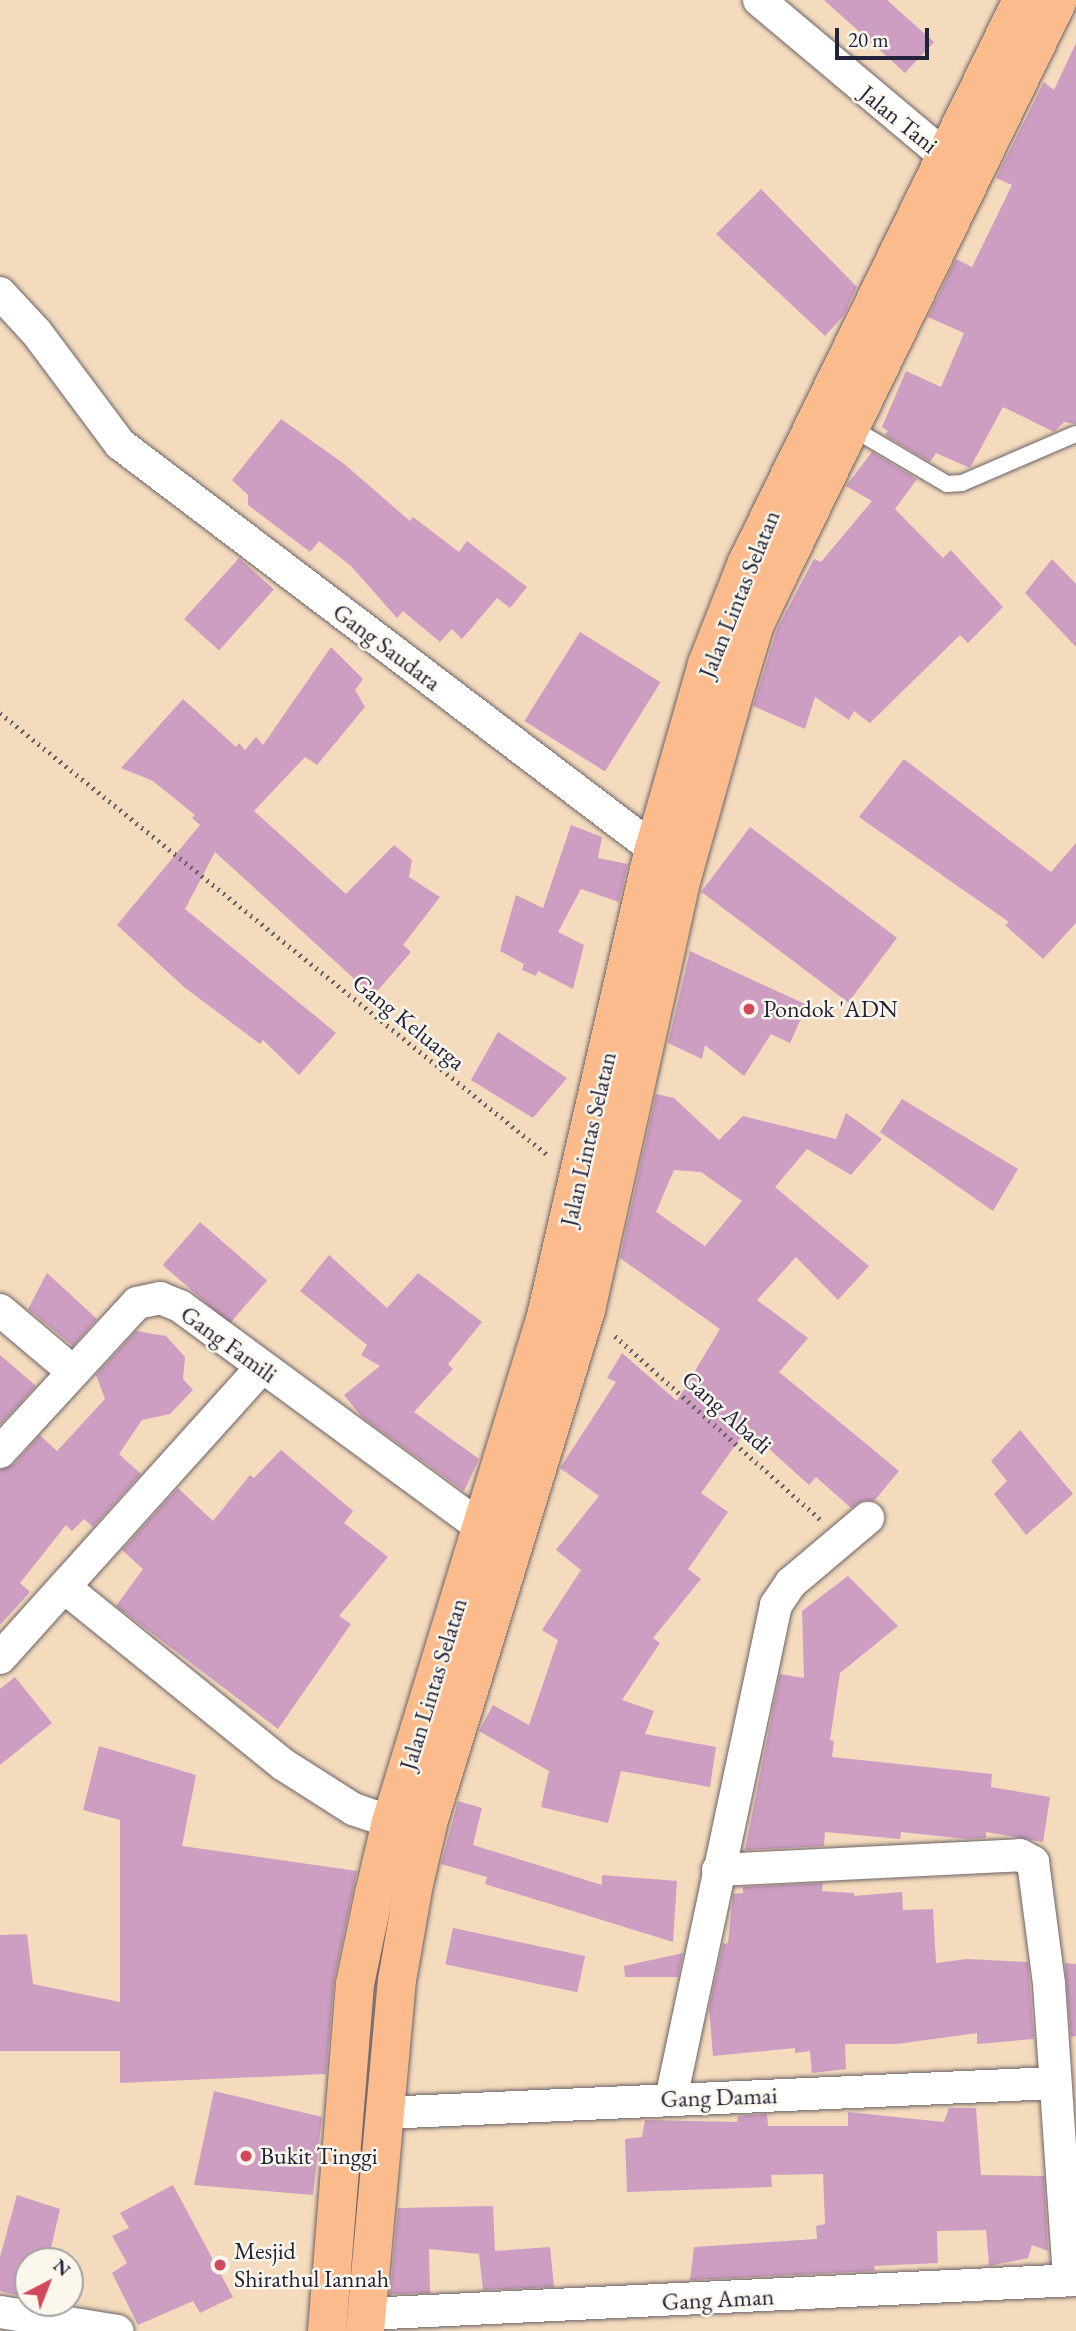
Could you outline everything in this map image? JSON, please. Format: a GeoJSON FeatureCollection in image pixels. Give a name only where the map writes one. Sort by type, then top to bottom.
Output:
{"type":"FeatureCollection","features":[{"type":"Feature","properties":{"kind":"highway","name":"Jalan Lintas Selatan"},"geometry":{"type":"LineString","coordinates":[[366,2323],[397,1980],[429,1820],[586,1310],[594,1169],[654,849],[707,664],[746,565],[1022,0]]}},
{"type":"Feature","properties":{"kind":"highway","name":"Jalan Lintas Selatan"},"geometry":{"type":"LineString","coordinates":[[327,2331],[355,1984],[391,1822],[480,1526],[594,1169],[755,624],[1058,0]]}},
{"type":"Feature","properties":{"kind":"street","name":"Jalan Tani"},"geometry":{"type":"LineString","coordinates":[[758,0],[945,156]]}},
{"type":"Feature","properties":{"kind":"street","name":"Gang Saudara"},"geometry":{"type":"LineString","coordinates":[[0,293],[37,333],[120,444],[654,849]]}},
{"type":"Feature","properties":{"kind":"street","name":"Gang Famili"},"geometry":{"type":"LineString","coordinates":[[0,1452],[71,1370],[137,1303],[160,1298],[180,1306],[480,1526]]}},
{"type":"Feature","properties":{"kind":"street"},"geometry":{"type":"LineString","coordinates":[[0,1310],[71,1370]]}},
{"type":"Feature","properties":{"kind":"street"},"geometry":{"type":"LineString","coordinates":[[0,1658],[261,1368]]}},
{"type":"Feature","properties":{"kind":"street"},"geometry":{"type":"LineString","coordinates":[[671,2099],[776,1605],[791,1583],[868,1518]]}},
{"type":"Feature","properties":{"kind":"street"},"geometry":{"type":"LineString","coordinates":[[64,1587],[284,1765],[354,1809],[391,1822]]}},
{"type":"Feature","properties":{"kind":"street"},"geometry":{"type":"LineString","coordinates":[[718,1870],[1028,1857],[1033,1862],[1049,1984],[1072,2280]]}},
{"type":"Feature","properties":{"kind":"street","name":"Gang Damai"},"geometry":{"type":"LineString","coordinates":[[383,2113],[1055,2083]]}},
{"type":"Feature","properties":{"kind":"street","name":"Gang Aman"},"geometry":{"type":"LineString","coordinates":[[366,2323],[1072,2280]]}},
{"type":"Feature","properties":{"kind":"street"},"geometry":{"type":"LineString","coordinates":[[0,2312],[117,2331]]}},
{"type":"Feature","properties":{"kind":"lane"},"geometry":{"type":"LineString","coordinates":[[852,428],[947,484],[962,483],[1076,434]]}},
{"type":"Feature","properties":{"kind":"path","name":"Gang Keluarga"},"geometry":{"type":"LineString","coordinates":[[0,713],[216,890],[594,1169]]}},
{"type":"Feature","properties":{"kind":"path","name":"Gang Abadi"},"geometry":{"type":"LineString","coordinates":[[586,1310],[845,1540]]}},
{"type":"Feature","properties":{"kind":"building"},"geometry":{"type":"Polygon","coordinates":[[[824,0],[887,0],[934,42],[905,73],[824,0]]]}},
{"type":"Feature","properties":{"kind":"building"},"geometry":{"type":"Polygon","coordinates":[[[1076,43],[1076,424],[1064,422],[1054,432],[1003,407],[970,468],[936,453],[930,462],[885,435],[888,431],[882,427],[906,371],[941,387],[964,333],[928,317],[956,259],[972,267],[1012,185],[996,178],[1044,82],[1054,90],[1076,43]]]}},
{"type":"Feature","properties":{"kind":"building"},"geometry":{"type":"Polygon","coordinates":[[[761,189],[857,287],[844,315],[825,336],[716,234],[761,189]]]}},
{"type":"Feature","properties":{"kind":"building"},"geometry":{"type":"Polygon","coordinates":[[[281,419],[343,463],[410,521],[413,517],[459,552],[467,541],[527,587],[510,608],[497,598],[462,639],[452,629],[440,642],[403,611],[397,618],[351,566],[319,541],[310,552],[248,505],[248,495],[232,480],[281,419]]]}},
{"type":"Feature","properties":{"kind":"building"},"geometry":{"type":"Polygon","coordinates":[[[872,452],[917,479],[895,509],[943,558],[951,550],[1003,607],[968,643],[960,635],[870,723],[854,711],[849,720],[815,697],[805,729],[753,706],[777,629],[814,559],[821,562],[872,501],[846,486],[872,452]]]}},
{"type":"Feature","properties":{"kind":"building"},"geometry":{"type":"Polygon","coordinates":[[[239,558],[274,589],[219,650],[184,619],[239,558]]]}},
{"type":"Feature","properties":{"kind":"building"},"geometry":{"type":"Polygon","coordinates":[[[1052,559],[1076,584],[1076,647],[1025,593],[1052,559]]]}},
{"type":"Feature","properties":{"kind":"building"},"geometry":{"type":"Polygon","coordinates":[[[580,632],[661,682],[605,771],[524,721],[580,632]]]}},
{"type":"Feature","properties":{"kind":"building"},"geometry":{"type":"Polygon","coordinates":[[[331,647],[363,679],[355,690],[365,707],[317,765],[305,757],[254,811],[346,894],[394,845],[412,860],[409,877],[440,897],[403,945],[411,952],[373,996],[215,852],[185,909],[336,1033],[299,1075],[263,1040],[260,1044],[184,987],[117,925],[200,825],[192,818],[195,815],[153,781],[121,768],[183,699],[236,747],[239,743],[245,750],[256,737],[263,745],[331,647]]]}},
{"type":"Feature","properties":{"kind":"building"},"geometry":{"type":"Polygon","coordinates":[[[904,759],[1051,872],[1076,843],[1076,923],[1043,959],[1005,925],[1009,922],[859,817],[904,759]]]}},
{"type":"Feature","properties":{"kind":"building"},"geometry":{"type":"Polygon","coordinates":[[[571,825],[602,837],[598,858],[628,864],[619,902],[581,889],[558,932],[584,945],[573,989],[538,971],[536,976],[522,970],[524,964],[500,951],[516,895],[543,908],[571,825]]]}},
{"type":"Feature","properties":{"kind":"building"},"geometry":{"type":"Polygon","coordinates":[[[750,827],[897,938],[848,1002],[701,892],[750,827]]]}},
{"type":"Feature","properties":{"kind":"building"},"geometry":{"type":"Polygon","coordinates":[[[690,951],[807,1005],[790,1043],[771,1034],[744,1076],[705,1045],[702,1059],[668,1043],[690,951]]]}},
{"type":"Feature","properties":{"kind":"building"},"geometry":{"type":"Polygon","coordinates":[[[498,1032],[567,1078],[533,1118],[471,1080],[498,1032]]]}},
{"type":"Feature","properties":{"kind":"building"},"geometry":{"type":"Polygon","coordinates":[[[656,1094],[674,1098],[719,1140],[743,1116],[836,1139],[846,1113],[882,1139],[851,1175],[807,1149],[775,1187],[869,1266],[838,1300],[796,1257],[757,1300],[808,1338],[779,1372],[899,1471],[874,1501],[864,1500],[851,1508],[816,1477],[809,1485],[747,1429],[701,1493],[728,1512],[688,1569],[701,1579],[653,1638],[660,1643],[622,1700],[654,1711],[645,1734],[716,1747],[710,1787],[621,1771],[608,1823],[541,1807],[549,1771],[479,1731],[493,1705],[529,1725],[558,1640],[542,1630],[581,1570],[556,1550],[599,1496],[560,1468],[616,1382],[607,1378],[622,1353],[677,1401],[720,1329],[620,1258],[656,1094]],[[674,1170],[656,1212],[705,1246],[742,1201],[701,1172],[674,1170]]]}},
{"type":"Feature","properties":{"kind":"building"},"geometry":{"type":"Polygon","coordinates":[[[902,1099],[1018,1169],[993,1211],[880,1132],[902,1099]]]}},
{"type":"Feature","properties":{"kind":"building"},"geometry":{"type":"Polygon","coordinates":[[[200,1222],[267,1280],[230,1323],[163,1265],[200,1222]]]}},
{"type":"Feature","properties":{"kind":"building"},"geometry":{"type":"Polygon","coordinates":[[[329,1255],[387,1308],[418,1273],[482,1322],[448,1364],[453,1369],[414,1412],[479,1459],[464,1491],[362,1417],[344,1395],[380,1366],[361,1355],[367,1345],[300,1291],[329,1255]]]}},
{"type":"Feature","properties":{"kind":"building"},"geometry":{"type":"Polygon","coordinates":[[[47,1273],[97,1319],[73,1346],[28,1309],[47,1273]]]}},
{"type":"Feature","properties":{"kind":"building"},"geometry":{"type":"Polygon","coordinates":[[[136,1331],[166,1336],[185,1357],[183,1379],[193,1390],[170,1414],[142,1420],[119,1454],[141,1474],[93,1527],[84,1519],[72,1531],[66,1525],[20,1583],[30,1592],[0,1625],[0,1470],[14,1464],[40,1435],[57,1451],[105,1399],[96,1375],[136,1331]]]}},
{"type":"Feature","properties":{"kind":"building"},"geometry":{"type":"Polygon","coordinates":[[[0,1355],[36,1386],[0,1425],[0,1355]]]}},
{"type":"Feature","properties":{"kind":"building"},"geometry":{"type":"Polygon","coordinates":[[[1020,1430],[1073,1494],[1026,1535],[994,1494],[1007,1481],[991,1461],[1020,1430]]]}},
{"type":"Feature","properties":{"kind":"building"},"geometry":{"type":"Polygon","coordinates":[[[281,1450],[353,1511],[344,1523],[388,1557],[339,1616],[351,1624],[278,1729],[116,1606],[143,1569],[122,1550],[178,1488],[213,1521],[250,1475],[254,1478],[281,1450]]]}},
{"type":"Feature","properties":{"kind":"building"},"geometry":{"type":"Polygon","coordinates":[[[848,1576],[898,1626],[840,1673],[830,1740],[834,1741],[832,1757],[992,1774],[991,1787],[1050,1797],[1043,1842],[986,1832],[986,1838],[967,1839],[901,1832],[900,1839],[825,1832],[824,1846],[745,1850],[780,1674],[804,1678],[802,1611],[848,1576]]]}},
{"type":"Feature","properties":{"kind":"building"},"geometry":{"type":"Polygon","coordinates":[[[15,1677],[52,1723],[0,1765],[0,1689],[15,1677]]]}},
{"type":"Feature","properties":{"kind":"building"},"geometry":{"type":"Polygon","coordinates":[[[99,1746],[196,1775],[182,1846],[357,1871],[334,1980],[326,2074],[120,2083],[120,2051],[0,2051],[0,1935],[27,1934],[33,1984],[120,2002],[120,1820],[83,1810],[99,1746]]]}},
{"type":"Feature","properties":{"kind":"building"},"geometry":{"type":"Polygon","coordinates":[[[458,1801],[482,1808],[473,1845],[602,1885],[602,1875],[677,1881],[673,1942],[485,1884],[487,1877],[441,1864],[458,1801]]]}},
{"type":"Feature","properties":{"kind":"building"},"geometry":{"type":"Polygon","coordinates":[[[823,1883],[822,1891],[854,1893],[854,1896],[902,1892],[903,1910],[933,1909],[936,1963],[967,1959],[1028,1962],[1034,2039],[977,2044],[977,2033],[897,2044],[845,2044],[846,2069],[812,2073],[810,2051],[795,2053],[795,2048],[713,2056],[709,2008],[723,1944],[728,1943],[733,1894],[743,1893],[743,1887],[823,1883]]]}},
{"type":"Feature","properties":{"kind":"building"},"geometry":{"type":"Polygon","coordinates":[[[453,1928],[585,1956],[577,1992],[445,1964],[453,1928]]]}},
{"type":"Feature","properties":{"kind":"building"},"geometry":{"type":"Polygon","coordinates":[[[683,1953],[678,1977],[625,1977],[624,1966],[683,1953]]]}},
{"type":"Feature","properties":{"kind":"building"},"geometry":{"type":"Polygon","coordinates":[[[1065,1963],[1076,1964],[1076,2036],[1071,2037],[1065,1963]]]}},
{"type":"Feature","properties":{"kind":"building"},"geometry":{"type":"Polygon","coordinates":[[[214,2091],[322,2117],[313,2195],[194,2185],[214,2091]]]}},
{"type":"Feature","properties":{"kind":"building"},"geometry":{"type":"Polygon","coordinates":[[[949,2108],[976,2108],[981,2175],[1044,2176],[1048,2251],[1032,2245],[1028,2258],[989,2266],[986,2230],[937,2231],[938,2263],[874,2266],[875,2271],[690,2280],[694,2247],[817,2239],[816,2226],[825,2224],[823,2174],[771,2175],[772,2187],[627,2192],[625,2139],[642,2137],[645,2120],[737,2122],[738,2116],[767,2114],[768,2126],[848,2126],[848,2112],[944,2122],[949,2108]]]}},
{"type":"Feature","properties":{"kind":"building"},"geometry":{"type":"Polygon","coordinates":[[[173,2185],[233,2297],[200,2313],[193,2301],[138,2325],[112,2273],[127,2263],[112,2236],[129,2228],[120,2213],[173,2185]]]}},
{"type":"Feature","properties":{"kind":"building"},"geometry":{"type":"Polygon","coordinates":[[[17,2195],[60,2209],[51,2247],[14,2247],[14,2294],[0,2291],[0,2257],[17,2195]]]}},
{"type":"Feature","properties":{"kind":"building"},"geometry":{"type":"Polygon","coordinates":[[[493,2206],[495,2251],[550,2247],[554,2287],[483,2290],[479,2254],[429,2249],[430,2293],[390,2294],[398,2208],[493,2206]]]}},
{"type":"Feature","properties":{"kind":"place","name":"Pondok 'ADN"},"geometry":{"type":"Point","coordinates":[749,1009]}},
{"type":"Feature","properties":{"kind":"place","name":"Bukit Tinggi"},"geometry":{"type":"Point","coordinates":[246,2156]}},
{"type":"Feature","properties":{"kind":"place","name":"Mesjid Shirathul Iannah"},"geometry":{"type":"Point","coordinates":[220,2265]}}]}
